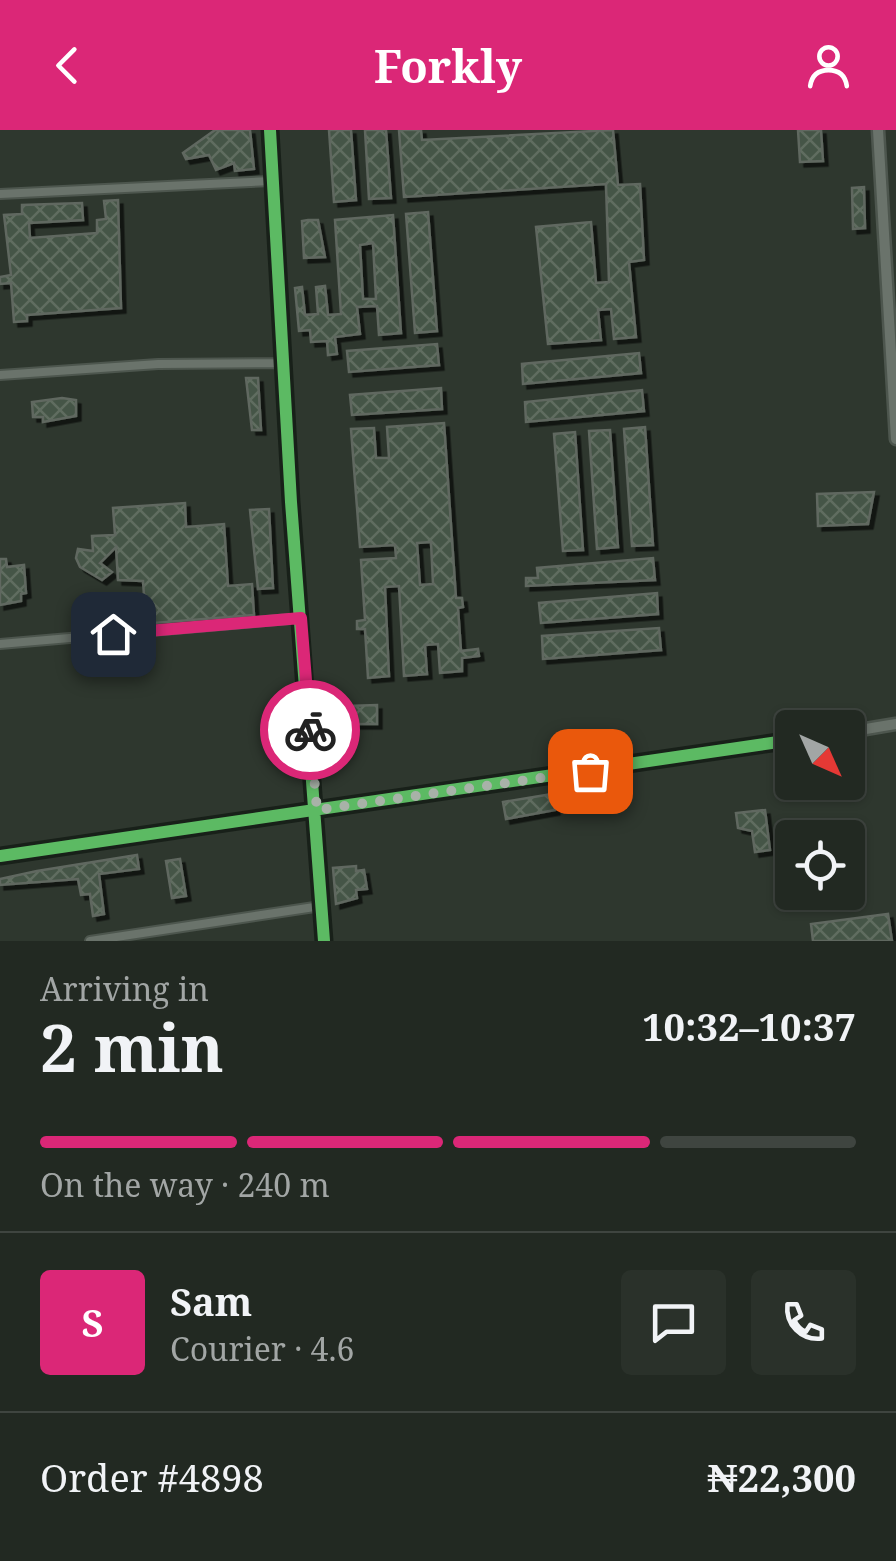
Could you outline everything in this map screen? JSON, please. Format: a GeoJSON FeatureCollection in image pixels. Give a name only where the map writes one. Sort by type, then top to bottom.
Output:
{"type":"FeatureCollection","features":[{"type":"Feature","properties":{"kind":"street"},"geometry":{"type":"LineString","coordinates":[[270,130],[282,362],[324,941]]}},
{"type":"Feature","properties":{"kind":"street"},"geometry":{"type":"LineString","coordinates":[[878,130],[896,439]]}},
{"type":"Feature","properties":{"kind":"street"},"geometry":{"type":"LineString","coordinates":[[0,194],[272,181]]}},
{"type":"Feature","properties":{"kind":"street"},"geometry":{"type":"LineString","coordinates":[[0,375],[158,364],[282,362]]}},
{"type":"Feature","properties":{"kind":"street"},"geometry":{"type":"LineString","coordinates":[[0,644],[301,618]]}},
{"type":"Feature","properties":{"kind":"street"},"geometry":{"type":"LineString","coordinates":[[865,729],[896,724]]}},
{"type":"Feature","properties":{"kind":"street"},"geometry":{"type":"LineString","coordinates":[[0,856],[775,743]]}},
{"type":"Feature","properties":{"kind":"street"},"geometry":{"type":"LineString","coordinates":[[90,941],[321,906]]}},
{"type":"Feature","properties":{"kind":"building"},"geometry":{"type":"Polygon","coordinates":[[[215,130],[250,130],[254,169],[235,171],[234,163],[216,170],[209,155],[186,159],[183,153],[215,130]]]}},
{"type":"Feature","properties":{"kind":"building"},"geometry":{"type":"Polygon","coordinates":[[[329,130],[351,130],[356,200],[334,202],[329,130]]]}},
{"type":"Feature","properties":{"kind":"building"},"geometry":{"type":"Polygon","coordinates":[[[365,130],[386,130],[391,198],[369,199],[365,130]]]}},
{"type":"Feature","properties":{"kind":"building"},"geometry":{"type":"Polygon","coordinates":[[[399,130],[421,130],[422,140],[613,130],[618,185],[640,184],[644,260],[629,262],[636,337],[614,339],[611,309],[598,310],[601,340],[548,344],[536,227],[591,222],[596,283],[609,282],[606,184],[404,197],[399,130]]]}},
{"type":"Feature","properties":{"kind":"building"},"geometry":{"type":"Polygon","coordinates":[[[798,130],[821,130],[823,161],[800,162],[798,130]]]}},
{"type":"Feature","properties":{"kind":"building"},"geometry":{"type":"Polygon","coordinates":[[[864,187],[865,228],[853,229],[852,188],[864,187]]]}},
{"type":"Feature","properties":{"kind":"building"},"geometry":{"type":"Polygon","coordinates":[[[118,200],[121,308],[27,315],[27,321],[14,322],[11,283],[0,284],[0,277],[11,275],[4,215],[22,214],[22,205],[82,203],[83,220],[29,223],[30,238],[97,233],[97,220],[106,219],[104,201],[118,200]]]}},
{"type":"Feature","properties":{"kind":"building"},"geometry":{"type":"Polygon","coordinates":[[[428,212],[437,331],[415,333],[406,214],[428,212]]]}},
{"type":"Feature","properties":{"kind":"building"},"geometry":{"type":"Polygon","coordinates":[[[393,215],[401,333],[379,335],[377,306],[357,307],[360,334],[335,337],[337,354],[328,355],[327,341],[311,342],[310,330],[299,331],[295,288],[302,287],[305,315],[318,314],[316,287],[325,286],[328,315],[341,314],[335,220],[393,215]],[[373,243],[360,245],[363,299],[376,299],[373,243]]]}},
{"type":"Feature","properties":{"kind":"building"},"geometry":{"type":"Polygon","coordinates":[[[318,220],[325,257],[304,258],[302,221],[318,220]]]}},
{"type":"Feature","properties":{"kind":"building"},"geometry":{"type":"Polygon","coordinates":[[[437,344],[439,365],[349,372],[347,351],[437,344]]]}},
{"type":"Feature","properties":{"kind":"building"},"geometry":{"type":"Polygon","coordinates":[[[639,353],[641,373],[523,384],[522,364],[639,353]]]}},
{"type":"Feature","properties":{"kind":"building"},"geometry":{"type":"Polygon","coordinates":[[[246,378],[258,378],[261,430],[252,430],[246,378]]]}},
{"type":"Feature","properties":{"kind":"building"},"geometry":{"type":"Polygon","coordinates":[[[441,388],[442,409],[352,415],[350,395],[441,388]]]}},
{"type":"Feature","properties":{"kind":"building"},"geometry":{"type":"Polygon","coordinates":[[[642,390],[644,411],[526,422],[525,402],[642,390]]]}},
{"type":"Feature","properties":{"kind":"building"},"geometry":{"type":"Polygon","coordinates":[[[76,400],[76,416],[43,422],[43,417],[33,417],[32,402],[76,400]]]}},
{"type":"Feature","properties":{"kind":"building"},"geometry":{"type":"Polygon","coordinates":[[[444,423],[456,598],[462,598],[463,607],[458,608],[461,651],[478,649],[479,656],[462,658],[462,671],[440,673],[438,644],[425,645],[427,674],[404,676],[399,586],[385,587],[389,676],[368,678],[365,629],[357,629],[357,621],[365,620],[361,560],[396,558],[395,545],[360,547],[351,429],[374,428],[376,458],[389,458],[387,427],[444,423]],[[431,542],[417,543],[420,585],[433,584],[431,542]]]}},
{"type":"Feature","properties":{"kind":"building"},"geometry":{"type":"Polygon","coordinates":[[[645,427],[653,545],[632,546],[624,429],[645,427]]]}},
{"type":"Feature","properties":{"kind":"building"},"geometry":{"type":"Polygon","coordinates":[[[610,430],[618,547],[597,549],[589,431],[610,430]]]}},
{"type":"Feature","properties":{"kind":"building"},"geometry":{"type":"Polygon","coordinates":[[[575,432],[583,550],[563,551],[554,434],[575,432]]]}},
{"type":"Feature","properties":{"kind":"building"},"geometry":{"type":"Polygon","coordinates":[[[874,492],[868,524],[818,526],[817,494],[874,492]]]}},
{"type":"Feature","properties":{"kind":"building"},"geometry":{"type":"Polygon","coordinates":[[[185,503],[186,527],[224,524],[228,586],[252,584],[254,615],[128,625],[127,613],[145,611],[143,581],[118,580],[116,547],[100,563],[112,572],[102,580],[80,567],[78,549],[93,551],[92,536],[115,535],[113,508],[185,503]]]}},
{"type":"Feature","properties":{"kind":"building"},"geometry":{"type":"Polygon","coordinates":[[[269,509],[273,588],[258,589],[250,510],[269,509]]]}},
{"type":"Feature","properties":{"kind":"building"},"geometry":{"type":"Polygon","coordinates":[[[653,558],[655,580],[526,586],[526,578],[538,578],[537,568],[653,558]]]}},
{"type":"Feature","properties":{"kind":"building"},"geometry":{"type":"Polygon","coordinates":[[[0,559],[6,559],[7,567],[24,565],[26,593],[21,594],[21,601],[0,605],[0,559]]]}},
{"type":"Feature","properties":{"kind":"building"},"geometry":{"type":"Polygon","coordinates":[[[657,593],[658,614],[541,623],[539,603],[657,593]]]}},
{"type":"Feature","properties":{"kind":"building"},"geometry":{"type":"Polygon","coordinates":[[[659,628],[661,650],[543,659],[542,636],[659,628]]]}},
{"type":"Feature","properties":{"kind":"building"},"geometry":{"type":"Polygon","coordinates":[[[377,705],[377,724],[347,724],[347,706],[377,705]]]}},
{"type":"Feature","properties":{"kind":"building"},"geometry":{"type":"Polygon","coordinates":[[[552,794],[555,810],[506,819],[503,802],[552,794]]]}},
{"type":"Feature","properties":{"kind":"building"},"geometry":{"type":"Polygon","coordinates":[[[765,810],[770,850],[755,852],[752,831],[738,828],[736,813],[765,810]]]}},
{"type":"Feature","properties":{"kind":"building"},"geometry":{"type":"Polygon","coordinates":[[[137,855],[139,869],[99,874],[104,914],[93,916],[90,894],[81,895],[78,879],[0,885],[0,879],[137,855]]]}},
{"type":"Feature","properties":{"kind":"building"},"geometry":{"type":"Polygon","coordinates":[[[180,859],[186,896],[172,898],[166,861],[180,859]]]}},
{"type":"Feature","properties":{"kind":"building"},"geometry":{"type":"Polygon","coordinates":[[[356,866],[356,871],[364,870],[367,889],[356,890],[357,898],[336,904],[333,868],[356,866]]]}},
{"type":"Feature","properties":{"kind":"building"},"geometry":{"type":"Polygon","coordinates":[[[888,914],[892,941],[813,941],[811,924],[888,914]]]}},
{"type":"Feature","properties":{"kind":"cycle path"},"geometry":{"type":"LineString","coordinates":[[270,130],[291,502],[324,941]]}},
{"type":"Feature","properties":{"kind":"cycle path"},"geometry":{"type":"LineString","coordinates":[[0,856],[775,742]]}},
{"type":"Feature","properties":{"kind":"way so far"},"geometry":{"type":"LineString","coordinates":[[310,730],[317,810],[409,800],[590,771]]}},
{"type":"Feature","properties":{"kind":"route"},"geometry":{"type":"LineString","coordinates":[[113,634],[301,618],[310,730]]}}]}
